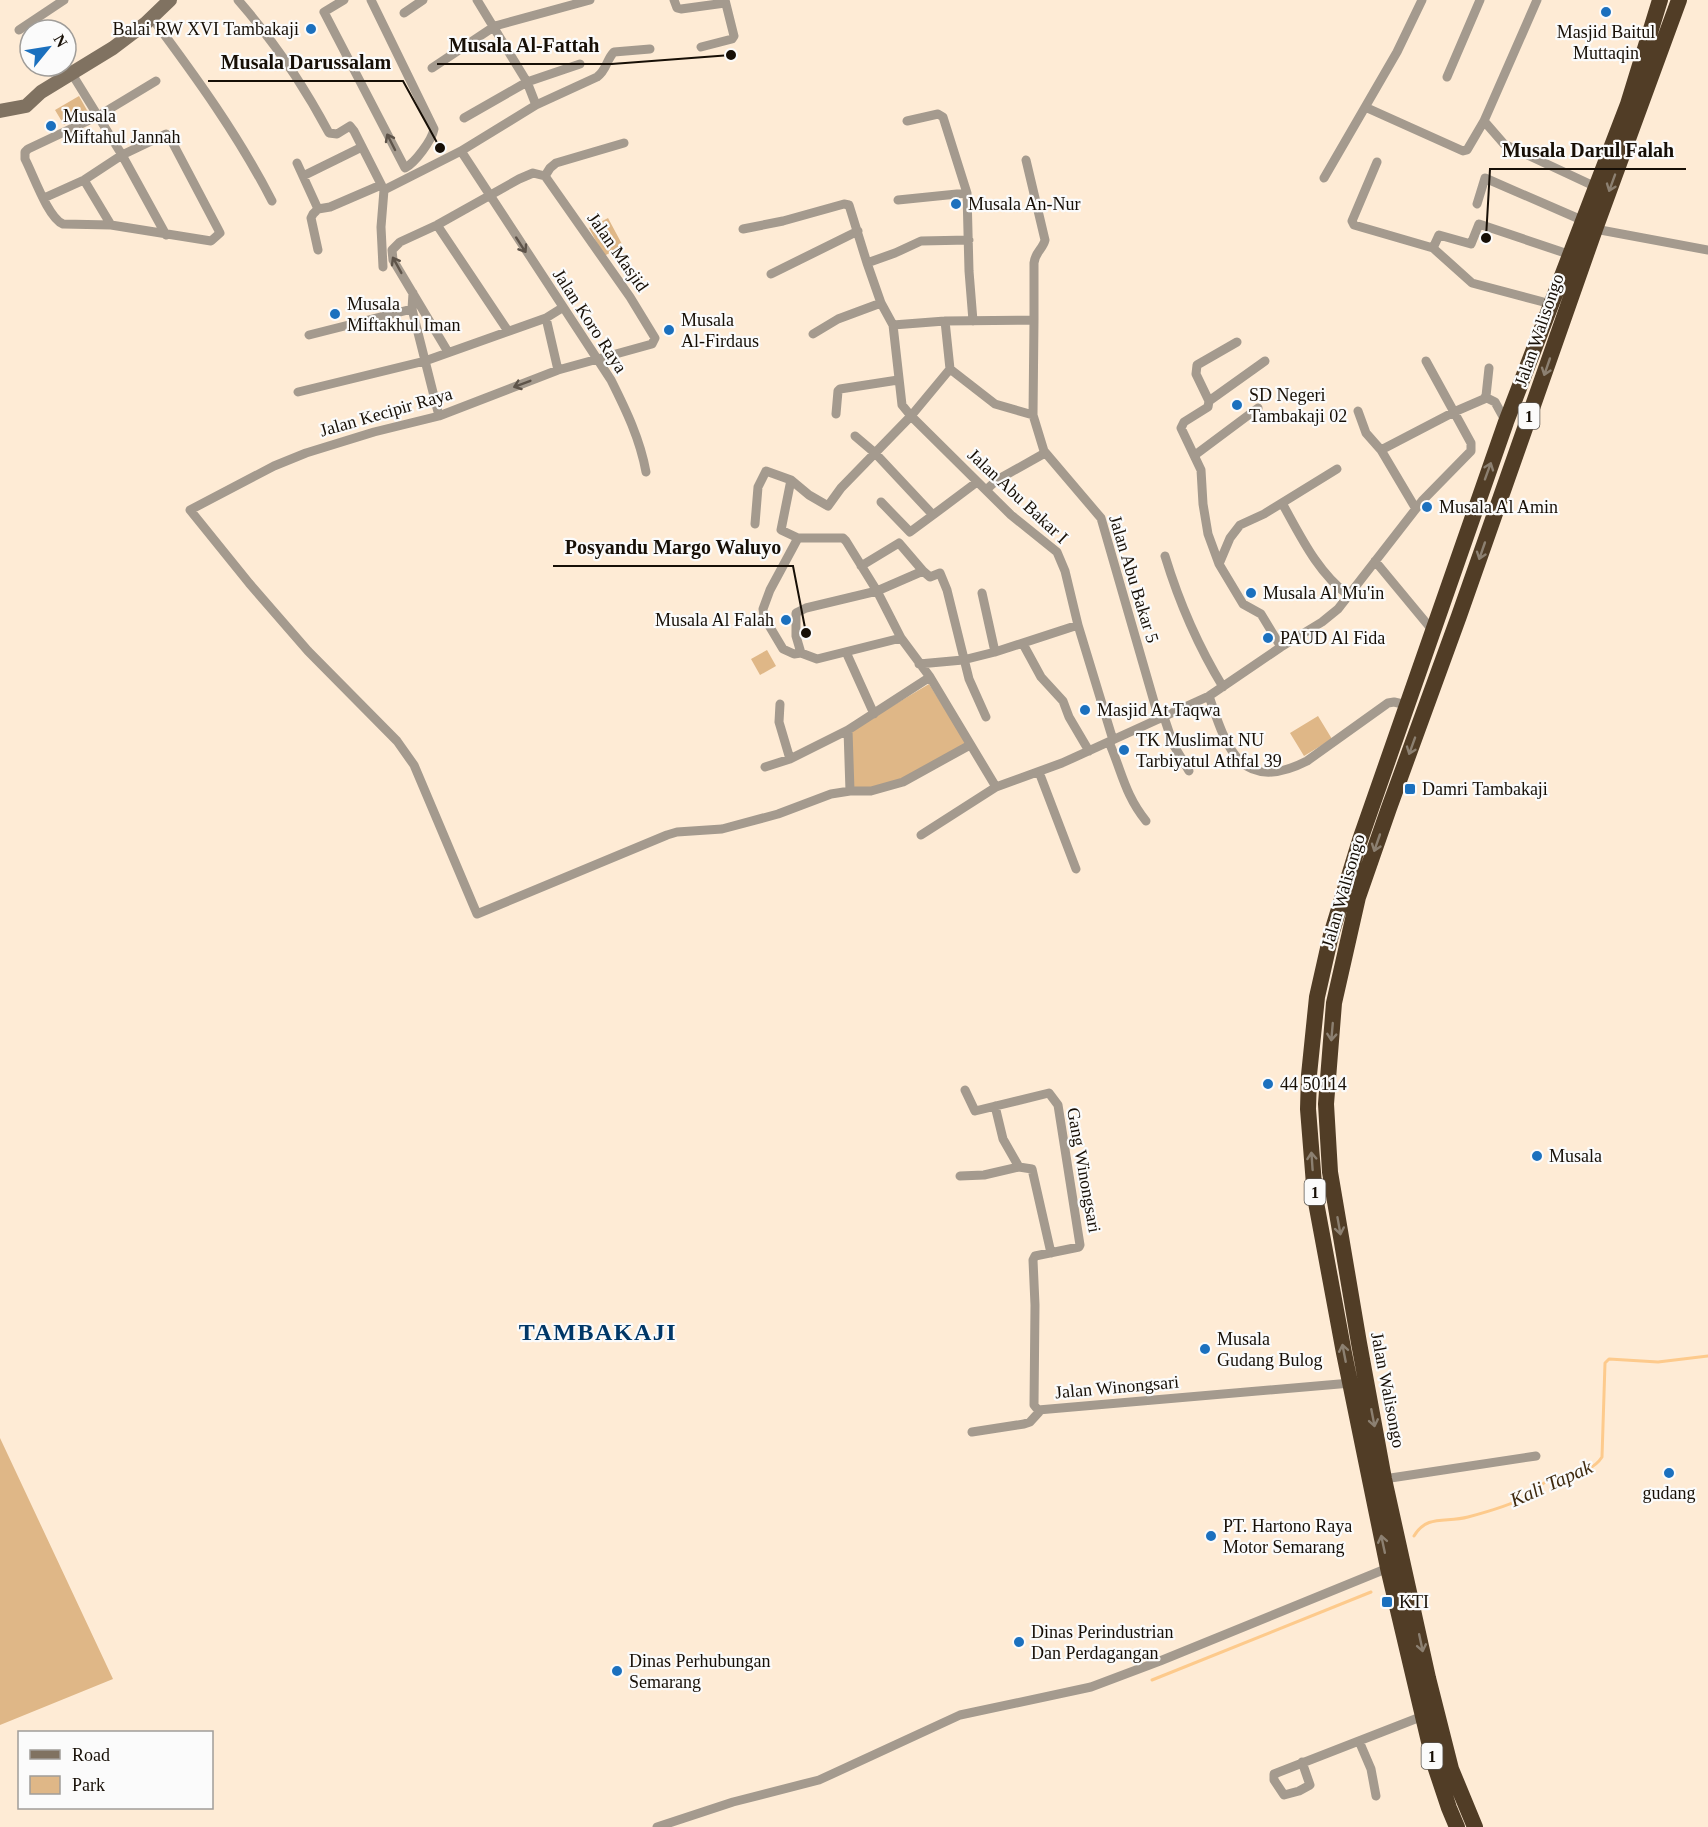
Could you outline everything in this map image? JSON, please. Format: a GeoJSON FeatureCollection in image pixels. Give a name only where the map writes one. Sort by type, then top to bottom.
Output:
{"type":"FeatureCollection","features":[{"type":"Feature","properties":{"kind":"highway","name":"Jalan Walisongo"},"geometry":{"type":"LineString","coordinates":[[1457,1827],[1434,1763],[1388,1568],[1315,1197],[1308,1110],[1317,997],[1331,935],[1360,840],[1506,422],[1571,255],[1590,225],[1596,187],[1628,104],[1660,0]]}},
{"type":"Feature","properties":{"kind":"highway","name":"Jalan Walisongo"},"geometry":{"type":"LineString","coordinates":[[1475,1827],[1451,1769],[1384,1479],[1359,1343],[1330,1172],[1326,1104],[1334,1003],[1358,897],[1460,616],[1590,225],[1679,0]]}},
{"type":"Feature","properties":{"kind":"street"},"geometry":{"type":"LineString","coordinates":[[37,18],[64,0]]}},
{"type":"Feature","properties":{"kind":"street"},"geometry":{"type":"LineString","coordinates":[[78,70],[152,18],[170,0]]}},
{"type":"Feature","properties":{"kind":"street"},"geometry":{"type":"LineString","coordinates":[[238,0],[257,22],[314,105],[329,133],[337,134],[350,126],[362,147],[383,188],[381,227],[383,267]]}},
{"type":"Feature","properties":{"kind":"street"},"geometry":{"type":"LineString","coordinates":[[344,0],[324,12],[405,168],[420,154],[433,135],[434,129],[372,0]]}},
{"type":"Feature","properties":{"kind":"street"},"geometry":{"type":"LineString","coordinates":[[404,13],[423,0]]}},
{"type":"Feature","properties":{"kind":"street"},"geometry":{"type":"LineString","coordinates":[[477,0],[495,26],[527,82],[536,105]]}},
{"type":"Feature","properties":{"kind":"street"},"geometry":{"type":"LineString","coordinates":[[432,68],[495,26],[590,0]]}},
{"type":"Feature","properties":{"kind":"street"},"geometry":{"type":"LineString","coordinates":[[674,0],[677,8],[681,9],[725,1],[734,36],[732,39],[701,47]]}},
{"type":"Feature","properties":{"kind":"street"},"geometry":{"type":"LineString","coordinates":[[1324,178],[1397,52],[1422,0]]}},
{"type":"Feature","properties":{"kind":"street"},"geometry":{"type":"LineString","coordinates":[[1447,77],[1480,0]]}},
{"type":"Feature","properties":{"kind":"street"},"geometry":{"type":"LineString","coordinates":[[1365,107],[1463,151],[1469,148],[1484,121],[1538,0]]}},
{"type":"Feature","properties":{"kind":"street"},"geometry":{"type":"LineString","coordinates":[[152,18],[218,107],[251,160],[272,201]]}},
{"type":"Feature","properties":{"kind":"street"},"geometry":{"type":"LineString","coordinates":[[318,250],[311,218],[318,209],[383,188],[461,151],[536,105],[603,74],[614,52],[650,49]]}},
{"type":"Feature","properties":{"kind":"street"},"geometry":{"type":"LineString","coordinates":[[464,118],[527,82],[580,64]]}},
{"type":"Feature","properties":{"kind":"street"},"geometry":{"type":"LineString","coordinates":[[0,111],[26,106],[41,93],[65,78]]}},
{"type":"Feature","properties":{"kind":"street"},"geometry":{"type":"LineString","coordinates":[[74,78],[122,155],[166,235]]}},
{"type":"Feature","properties":{"kind":"street"},"geometry":{"type":"LineString","coordinates":[[44,198],[84,180],[122,155],[161,135],[169,136],[220,233],[211,241],[111,225],[63,224],[55,218],[44,198],[26,159],[28,149],[98,116],[156,81]]}},
{"type":"Feature","properties":{"kind":"street"},"geometry":{"type":"LineString","coordinates":[[907,121],[941,114],[967,193],[973,321]]}},
{"type":"Feature","properties":{"kind":"street"},"geometry":{"type":"LineString","coordinates":[[1484,121],[1500,141],[1596,187]]}},
{"type":"Feature","properties":{"kind":"street"},"geometry":{"type":"LineString","coordinates":[[448,352],[393,260],[392,250],[400,242],[437,225],[533,173],[545,176],[556,163],[624,143]]}},
{"type":"Feature","properties":{"kind":"street"},"geometry":{"type":"LineString","coordinates":[[303,176],[362,147]]}},
{"type":"Feature","properties":{"kind":"street","name":"Jalan Koro Raya"},"geometry":{"type":"LineString","coordinates":[[461,151],[597,358],[627,412],[642,453],[646,472]]}},
{"type":"Feature","properties":{"kind":"street","name":"Jalan Abu Bakar 5"},"geometry":{"type":"LineString","coordinates":[[1026,160],[1045,240],[1044,245],[1035,255],[1034,263],[1033,415],[1045,453],[1101,518],[1162,718],[1173,744],[1190,771]]}},
{"type":"Feature","properties":{"kind":"street"},"geometry":{"type":"LineString","coordinates":[[1377,162],[1352,225],[1433,248],[1472,283],[1551,304]]}},
{"type":"Feature","properties":{"kind":"street"},"geometry":{"type":"LineString","coordinates":[[297,163],[318,209]]}},
{"type":"Feature","properties":{"kind":"street","name":"Jalan Masjid"},"geometry":{"type":"LineString","coordinates":[[545,176],[635,305],[655,338],[648,346]]}},
{"type":"Feature","properties":{"kind":"street"},"geometry":{"type":"LineString","coordinates":[[1477,204],[1485,178],[1590,225],[1708,250]]}},
{"type":"Feature","properties":{"kind":"street"},"geometry":{"type":"LineString","coordinates":[[84,180],[111,225]]}},
{"type":"Feature","properties":{"kind":"street"},"geometry":{"type":"LineString","coordinates":[[898,200],[967,193]]}},
{"type":"Feature","properties":{"kind":"street"},"geometry":{"type":"LineString","coordinates":[[743,229],[847,204],[852,209],[867,263],[881,303],[892,325],[945,321],[1034,320]]}},
{"type":"Feature","properties":{"kind":"street"},"geometry":{"type":"LineString","coordinates":[[1433,248],[1439,236],[1471,244],[1479,224],[1571,255]]}},
{"type":"Feature","properties":{"kind":"street"},"geometry":{"type":"LineString","coordinates":[[437,225],[508,331]]}},
{"type":"Feature","properties":{"kind":"street"},"geometry":{"type":"LineString","coordinates":[[771,274],[858,231]]}},
{"type":"Feature","properties":{"kind":"street"},"geometry":{"type":"LineString","coordinates":[[867,263],[918,242],[969,240]]}},
{"type":"Feature","properties":{"kind":"street"},"geometry":{"type":"LineString","coordinates":[[413,293],[412,309],[439,416]]}},
{"type":"Feature","properties":{"kind":"street"},"geometry":{"type":"LineString","coordinates":[[813,334],[838,319],[881,303]]}},
{"type":"Feature","properties":{"kind":"street"},"geometry":{"type":"LineString","coordinates":[[298,392],[425,361],[546,318],[562,308]]}},
{"type":"Feature","properties":{"kind":"street"},"geometry":{"type":"LineString","coordinates":[[309,335],[412,309]]}},
{"type":"Feature","properties":{"kind":"street"},"geometry":{"type":"LineString","coordinates":[[546,318],[558,370]]}},
{"type":"Feature","properties":{"kind":"street"},"geometry":{"type":"LineString","coordinates":[[755,524],[758,487],[764,472],[767,471],[791,480],[827,506],[841,488],[911,416],[950,369],[945,321]]}},
{"type":"Feature","properties":{"kind":"street","name":"Jalan Abu Bakar I"},"geometry":{"type":"LineString","coordinates":[[892,325],[902,405],[1011,515],[1057,552],[1065,571],[1078,625],[1124,785],[1131,800],[1146,821]]}},
{"type":"Feature","properties":{"kind":"street"},"geometry":{"type":"LineString","coordinates":[[1236,342],[1197,365],[1196,374],[1209,400],[1208,407],[1184,422],[1181,428],[1201,470],[1208,534],[1220,564],[1243,604],[1260,614],[1281,647]]}},
{"type":"Feature","properties":{"kind":"street","name":"Jalan Kecipir Raya"},"geometry":{"type":"LineString","coordinates":[[648,346],[558,370],[439,416],[374,432],[306,453],[274,466],[190,510],[308,651],[397,741],[414,765],[477,914],[677,832],[722,829],[778,814],[831,794],[850,791]]}},
{"type":"Feature","properties":{"kind":"street"},"geometry":{"type":"LineString","coordinates":[[921,835],[996,787],[1089,751],[1209,696],[1338,609],[1416,509],[1471,451],[1471,442],[1426,361]]}},
{"type":"Feature","properties":{"kind":"street"},"geometry":{"type":"LineString","coordinates":[[1209,400],[1265,362]]}},
{"type":"Feature","properties":{"kind":"street"},"geometry":{"type":"LineString","coordinates":[[1485,397],[1489,368]]}},
{"type":"Feature","properties":{"kind":"street"},"geometry":{"type":"LineString","coordinates":[[950,369],[995,404],[1033,415]]}},
{"type":"Feature","properties":{"kind":"street"},"geometry":{"type":"LineString","coordinates":[[836,414],[840,390],[898,381]]}},
{"type":"Feature","properties":{"kind":"street"},"geometry":{"type":"LineString","coordinates":[[1485,397],[1495,402],[1506,422]]}},
{"type":"Feature","properties":{"kind":"street"},"geometry":{"type":"LineString","coordinates":[[1381,450],[1485,397]]}},
{"type":"Feature","properties":{"kind":"street"},"geometry":{"type":"LineString","coordinates":[[1195,455],[1258,408]]}},
{"type":"Feature","properties":{"kind":"street"},"geometry":{"type":"LineString","coordinates":[[1358,411],[1366,433],[1381,450],[1416,509]]}},
{"type":"Feature","properties":{"kind":"street"},"geometry":{"type":"LineString","coordinates":[[855,436],[875,453],[933,515]]}},
{"type":"Feature","properties":{"kind":"street"},"geometry":{"type":"LineString","coordinates":[[986,490],[997,480],[1045,453]]}},
{"type":"Feature","properties":{"kind":"street"},"geometry":{"type":"LineString","coordinates":[[1220,564],[1230,538],[1240,525],[1264,514],[1337,469]]}},
{"type":"Feature","properties":{"kind":"street"},"geometry":{"type":"LineString","coordinates":[[791,480],[782,530],[798,538],[843,538],[877,591],[901,638],[930,677],[996,787]]}},
{"type":"Feature","properties":{"kind":"street"},"geometry":{"type":"LineString","coordinates":[[881,502],[910,532],[977,482]]}},
{"type":"Feature","properties":{"kind":"street"},"geometry":{"type":"LineString","coordinates":[[1282,503],[1320,567],[1348,595]]}},
{"type":"Feature","properties":{"kind":"street"},"geometry":{"type":"LineString","coordinates":[[798,538],[770,590],[763,609],[764,617],[783,649],[794,654],[801,652],[817,659],[901,638]]}},
{"type":"Feature","properties":{"kind":"street"},"geometry":{"type":"LineString","coordinates":[[861,566],[899,543],[930,578],[941,574],[969,680],[986,717]]}},
{"type":"Feature","properties":{"kind":"street"},"geometry":{"type":"LineString","coordinates":[[1165,556],[1177,594],[1208,662],[1223,687]]}},
{"type":"Feature","properties":{"kind":"street"},"geometry":{"type":"LineString","coordinates":[[1375,561],[1433,631]]}},
{"type":"Feature","properties":{"kind":"street"},"geometry":{"type":"LineString","coordinates":[[801,652],[795,636],[796,613],[806,608],[877,591],[922,571]]}},
{"type":"Feature","properties":{"kind":"street"},"geometry":{"type":"LineString","coordinates":[[982,593],[995,652]]}},
{"type":"Feature","properties":{"kind":"street"},"geometry":{"type":"LineString","coordinates":[[919,664],[963,660],[1023,644],[1078,625]]}},
{"type":"Feature","properties":{"kind":"street"},"geometry":{"type":"LineString","coordinates":[[1023,644],[1041,677],[1063,700],[1069,717],[1089,751]]}},
{"type":"Feature","properties":{"kind":"street"},"geometry":{"type":"LineString","coordinates":[[846,652],[874,714]]}},
{"type":"Feature","properties":{"kind":"street"},"geometry":{"type":"LineString","coordinates":[[765,767],[790,759],[848,730],[930,677]]}},
{"type":"Feature","properties":{"kind":"street"},"geometry":{"type":"LineString","coordinates":[[1209,696],[1217,721],[1235,757],[1248,768],[1269,774],[1294,768],[1308,761],[1388,703],[1407,705]]}},
{"type":"Feature","properties":{"kind":"street"},"geometry":{"type":"LineString","coordinates":[[780,704],[778,722],[790,759]]}},
{"type":"Feature","properties":{"kind":"street"},"geometry":{"type":"LineString","coordinates":[[848,730],[850,791],[871,791],[903,782],[970,746]]}},
{"type":"Feature","properties":{"kind":"street"},"geometry":{"type":"LineString","coordinates":[[1039,772],[1076,869]]}},
{"type":"Feature","properties":{"kind":"street","name":"Gang Winongsari"},"geometry":{"type":"LineString","coordinates":[[965,1090],[974,1110],[1049,1093],[1058,1105],[1080,1245],[1035,1256],[1033,1260]]}},
{"type":"Feature","properties":{"kind":"street"},"geometry":{"type":"LineString","coordinates":[[995,1106],[1003,1139],[1018,1167]]}},
{"type":"Feature","properties":{"kind":"street"},"geometry":{"type":"LineString","coordinates":[[960,1176],[984,1175],[1018,1167],[1032,1169],[1051,1253]]}},
{"type":"Feature","properties":{"kind":"street","name":"Jalan Winongsari"},"geometry":{"type":"LineString","coordinates":[[1033,1260],[1034,1405],[1040,1411],[1351,1383]]}},
{"type":"Feature","properties":{"kind":"street"},"geometry":{"type":"LineString","coordinates":[[972,1432],[1024,1424],[1030,1422],[1040,1411]]}},
{"type":"Feature","properties":{"kind":"street"},"geometry":{"type":"LineString","coordinates":[[1384,1479],[1536,1456]]}},
{"type":"Feature","properties":{"kind":"street"},"geometry":{"type":"LineString","coordinates":[[657,1827],[733,1802],[819,1780],[960,1715],[1091,1687],[1388,1568]]}},
{"type":"Feature","properties":{"kind":"street"},"geometry":{"type":"LineString","coordinates":[[1302,1762],[1423,1716]]}},
{"type":"Feature","properties":{"kind":"street"},"geometry":{"type":"LineString","coordinates":[[1359,1741],[1371,1769],[1376,1796]]}},
{"type":"Feature","properties":{"kind":"green space"},"geometry":{"type":"Polygon","coordinates":[[[79,96],[88,112],[64,125],[55,110],[79,96]]]}},
{"type":"Feature","properties":{"kind":"green space"},"geometry":{"type":"Polygon","coordinates":[[[608,218],[623,246],[604,256],[589,228],[608,218]]]}},
{"type":"Feature","properties":{"kind":"green space"},"geometry":{"type":"Polygon","coordinates":[[[767,650],[776,666],[760,675],[751,659],[767,650]]]}},
{"type":"Feature","properties":{"kind":"green space"},"geometry":{"type":"Polygon","coordinates":[[[929,684],[967,744],[898,780],[868,788],[851,789],[852,730],[929,684]]]}},
{"type":"Feature","properties":{"kind":"green space"},"geometry":{"type":"Polygon","coordinates":[[[1318,716],[1332,739],[1304,756],[1290,733],[1318,716]]]}},
{"type":"Feature","properties":{"kind":"green space"},"geometry":{"type":"Polygon","coordinates":[[[0,1438],[113,1679],[0,1725],[0,1438]]]}},
{"type":"Feature","properties":{"kind":"waterway","name":"Kali Tapak"},"geometry":{"type":"LineString","coordinates":[[1414,1536],[1419,1529],[1431,1522],[1460,1519],[1505,1506],[1528,1496],[1544,1483],[1591,1468],[1597,1463],[1602,1457],[1605,1363],[1609,1359],[1658,1362],[1708,1356]]}},
{"type":"Feature","properties":{"kind":"waterway","name":"Kali Tapak"},"geometry":{"type":"LineString","coordinates":[[1152,1680],[1371,1592]]}},
{"type":"Feature","properties":{"kind":"place","name":"Masjid Baitul Muttaqin"},"geometry":{"type":"Point","coordinates":[1606,12]}},
{"type":"Feature","properties":{"kind":"place","name":"Balai RW XVI Tambakaji"},"geometry":{"type":"Point","coordinates":[311,29]}},
{"type":"Feature","properties":{"kind":"place","name":"Musala Al-Fattah"},"geometry":{"type":"Point","coordinates":[731,55]}},
{"type":"Feature","properties":{"kind":"place","name":"Musala Miftahul Jannah"},"geometry":{"type":"Point","coordinates":[51,126]}},
{"type":"Feature","properties":{"kind":"place","name":"Musala Darussalam"},"geometry":{"type":"Point","coordinates":[440,148]}},
{"type":"Feature","properties":{"kind":"place","name":"Musala An-Nur"},"geometry":{"type":"Point","coordinates":[956,204]}},
{"type":"Feature","properties":{"kind":"place","name":"Musala Darul Falah"},"geometry":{"type":"Point","coordinates":[1486,238]}},
{"type":"Feature","properties":{"kind":"place","name":"Musala Miftakhul Iman"},"geometry":{"type":"Point","coordinates":[335,314]}},
{"type":"Feature","properties":{"kind":"place","name":"Musala Al-Firdaus"},"geometry":{"type":"Point","coordinates":[669,330]}},
{"type":"Feature","properties":{"kind":"place","name":"SD Negeri Tambakaji 02"},"geometry":{"type":"Point","coordinates":[1237,405]}},
{"type":"Feature","properties":{"kind":"place","name":"Musala Al Amin"},"geometry":{"type":"Point","coordinates":[1427,507]}},
{"type":"Feature","properties":{"kind":"place","name":"Musala Al Mu'in"},"geometry":{"type":"Point","coordinates":[1251,593]}},
{"type":"Feature","properties":{"kind":"place","name":"Musala Al Falah"},"geometry":{"type":"Point","coordinates":[786,620]}},
{"type":"Feature","properties":{"kind":"place","name":"Posyandu Margo Waluyo"},"geometry":{"type":"Point","coordinates":[806,633]}},
{"type":"Feature","properties":{"kind":"place","name":"PAUD Al Fida"},"geometry":{"type":"Point","coordinates":[1268,638]}},
{"type":"Feature","properties":{"kind":"place","name":"Masjid At Taqwa"},"geometry":{"type":"Point","coordinates":[1085,710]}},
{"type":"Feature","properties":{"kind":"place","name":"TK Muslimat NU Tarbiyatul Athfal 39"},"geometry":{"type":"Point","coordinates":[1124,750]}},
{"type":"Feature","properties":{"kind":"place","name":"Damri Tambakaji"},"geometry":{"type":"Point","coordinates":[1410,789]}},
{"type":"Feature","properties":{"kind":"place","name":"44 50114"},"geometry":{"type":"Point","coordinates":[1268,1084]}},
{"type":"Feature","properties":{"kind":"place","name":"Musala"},"geometry":{"type":"Point","coordinates":[1537,1156]}},
{"type":"Feature","properties":{"kind":"place","name":"Musala Gudang Bulog"},"geometry":{"type":"Point","coordinates":[1205,1349]}},
{"type":"Feature","properties":{"kind":"place","name":"gudang"},"geometry":{"type":"Point","coordinates":[1669,1473]}},
{"type":"Feature","properties":{"kind":"place","name":"PT. Hartono Raya Motor Semarang"},"geometry":{"type":"Point","coordinates":[1211,1536]}},
{"type":"Feature","properties":{"kind":"place","name":"KTI"},"geometry":{"type":"Point","coordinates":[1387,1602]}},
{"type":"Feature","properties":{"kind":"place","name":"Dinas Perindustrian Dan Perdagangan"},"geometry":{"type":"Point","coordinates":[1019,1642]}},
{"type":"Feature","properties":{"kind":"place","name":"Dinas Perhubungan Semarang"},"geometry":{"type":"Point","coordinates":[617,1671]}},
{"type":"Feature","properties":{"kind":"district","name":"TAMBAKAJI"},"geometry":{"type":"Point","coordinates":[598,1332]}}]}
